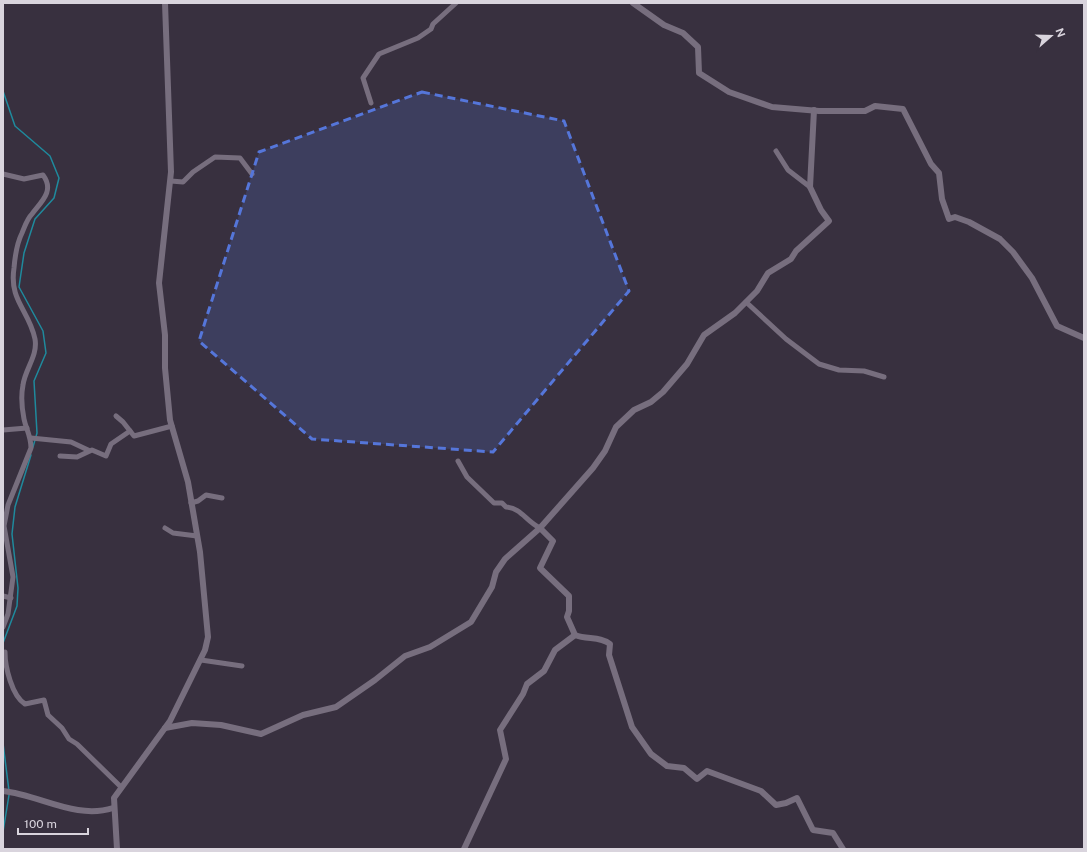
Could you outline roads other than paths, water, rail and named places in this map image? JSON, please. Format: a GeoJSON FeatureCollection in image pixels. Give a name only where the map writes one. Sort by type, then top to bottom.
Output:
{"type":"FeatureCollection","features":[{"type":"Feature","properties":{"kind":"street"},"geometry":{"type":"LineString","coordinates":[[116,849],[113,808],[114,798],[165,728],[201,660],[208,637],[197,536],[188,482],[172,426],[165,368],[165,336],[159,283],[171,181],[171,141],[165,3]]}},
{"type":"Feature","properties":{"kind":"street"},"geometry":{"type":"LineString","coordinates":[[371,103],[363,78],[373,61],[379,54],[418,38],[431,29],[433,24],[456,3]]}},
{"type":"Feature","properties":{"kind":"street"},"geometry":{"type":"LineString","coordinates":[[633,3],[664,24],[684,33],[698,47],[699,73],[729,92],[772,107],[865,112],[875,106],[903,109],[931,164],[939,173],[942,199],[949,219],[955,217],[970,222],[1000,239],[1013,252],[1032,278],[1057,326],[1084,338]]}},
{"type":"Feature","properties":{"kind":"street"},"geometry":{"type":"LineString","coordinates":[[810,187],[814,110]]}},
{"type":"Feature","properties":{"kind":"street"},"geometry":{"type":"LineString","coordinates":[[165,728],[192,723],[214,724],[261,734],[303,715],[336,707],[375,680],[405,656],[430,647],[471,622],[492,587],[496,572],[505,559],[540,528],[593,468],[605,451],[616,427],[634,410],[651,402],[663,392],[687,364],[704,335],[734,313],[757,291],[768,273],[791,259],[796,251],[829,221],[821,210],[810,187],[788,170],[776,151]]}},
{"type":"Feature","properties":{"kind":"street"},"geometry":{"type":"LineString","coordinates":[[171,181],[183,182],[193,172],[215,157],[240,158],[252,174]]}},
{"type":"Feature","properties":{"kind":"street"},"geometry":{"type":"LineString","coordinates":[[3,174],[24,179],[43,175],[47,180],[45,200],[31,215],[21,234],[15,258],[12,280],[14,292],[35,339],[35,352],[23,385],[24,419],[33,438],[31,448],[5,505],[4,526],[13,577],[11,598],[6,622],[3,627]]}},
{"type":"Feature","properties":{"kind":"street"},"geometry":{"type":"LineString","coordinates":[[746,302],[786,339],[819,364],[839,370],[864,372],[884,377]]}},
{"type":"Feature","properties":{"kind":"street"},"geometry":{"type":"LineString","coordinates":[[116,416],[134,436],[172,426]]}},
{"type":"Feature","properties":{"kind":"street"},"geometry":{"type":"LineString","coordinates":[[3,430],[27,428]]}},
{"type":"Feature","properties":{"kind":"street"},"geometry":{"type":"LineString","coordinates":[[33,438],[71,442],[106,456],[111,444],[130,431]]}},
{"type":"Feature","properties":{"kind":"street"},"geometry":{"type":"LineString","coordinates":[[60,456],[77,457],[88,450]]}},
{"type":"Feature","properties":{"kind":"street"},"geometry":{"type":"LineString","coordinates":[[458,461],[467,477],[494,503],[502,503],[506,507],[514,508],[521,512],[529,523],[540,528],[553,541],[540,568],[568,596],[569,611],[567,617],[575,635],[584,639],[604,639],[610,644],[609,654],[632,727],[651,754],[667,766],[684,768],[697,779],[707,771],[761,791],[776,805],[786,803],[797,798],[813,830],[834,833],[843,849]]}},
{"type":"Feature","properties":{"kind":"street"},"geometry":{"type":"LineString","coordinates":[[191,503],[198,501],[206,495],[222,498]]}},
{"type":"Feature","properties":{"kind":"street"},"geometry":{"type":"LineString","coordinates":[[165,528],[173,533],[197,536]]}},
{"type":"Feature","properties":{"kind":"street"},"geometry":{"type":"LineString","coordinates":[[3,596],[11,598]]}},
{"type":"Feature","properties":{"kind":"street"},"geometry":{"type":"LineString","coordinates":[[464,849],[506,759],[500,730],[523,694],[527,684],[544,671],[555,650],[575,635]]}},
{"type":"Feature","properties":{"kind":"street"},"geometry":{"type":"LineString","coordinates":[[5,652],[7,676],[21,702],[25,704],[44,700],[48,715],[62,728],[69,739],[77,744],[121,787]]}},
{"type":"Feature","properties":{"kind":"street"},"geometry":{"type":"LineString","coordinates":[[201,660],[242,666]]}},
{"type":"Feature","properties":{"kind":"street"},"geometry":{"type":"LineString","coordinates":[[6,792],[71,810],[100,813],[113,808]]}},
{"type":"Feature","properties":{"kind":"waterway"},"geometry":{"type":"LineString","coordinates":[[3,91],[15,126],[50,156],[59,178],[54,198],[35,219],[24,253],[19,287],[43,331],[46,353],[34,381],[37,433],[33,447]]}},
{"type":"Feature","properties":{"kind":"waterway"},"geometry":{"type":"LineString","coordinates":[[3,643],[17,606],[18,588],[12,534],[15,507],[31,455]]}},
{"type":"Feature","properties":{"kind":"waterway"},"geometry":{"type":"LineString","coordinates":[[3,714],[3,719]]}},
{"type":"Feature","properties":{"kind":"waterway"},"geometry":{"type":"LineString","coordinates":[[3,743],[9,791]]}},
{"type":"Feature","properties":{"kind":"waterway"},"geometry":{"type":"LineString","coordinates":[[3,832],[9,795]]}}]}
